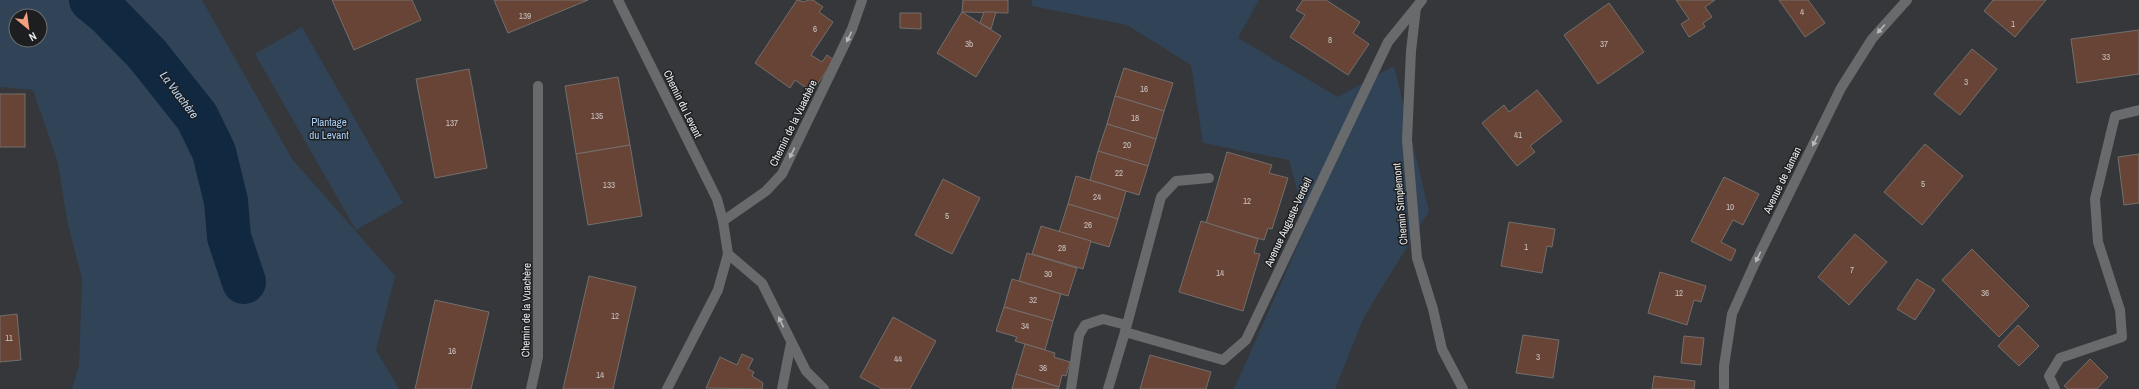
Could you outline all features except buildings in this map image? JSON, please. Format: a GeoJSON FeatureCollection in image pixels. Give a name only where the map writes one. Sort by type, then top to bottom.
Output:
{"type":"FeatureCollection","features":[{"type":"Feature","properties":{"kind":"street","name":"Chemin du Levant"},"geometry":{"type":"LineString","coordinates":[[618,0],[717,199],[723,220]]}},
{"type":"Feature","properties":{"kind":"street","name":"Chemin de la Vuachère"},"geometry":{"type":"LineString","coordinates":[[723,220],[766,191],[782,174],[852,30],[862,0]]}},
{"type":"Feature","properties":{"kind":"street","name":"Avenue de Jaman"},"geometry":{"type":"LineString","coordinates":[[1724,389],[1724,366],[1732,314],[1754,265],[1841,88],[1872,39],[1907,0]]}},
{"type":"Feature","properties":{"kind":"street","name":"Avenue Auguste-Verdeil"},"geometry":{"type":"LineString","coordinates":[[1071,389],[1079,335],[1086,325],[1103,319],[1223,360],[1246,340],[1388,42],[1417,3]]}},
{"type":"Feature","properties":{"kind":"street","name":"Chemin Simplemont"},"geometry":{"type":"LineString","coordinates":[[1417,3],[1411,51],[1407,140],[1417,258],[1433,309],[1442,348],[1463,389]]}},
{"type":"Feature","properties":{"kind":"street","name":"Chemin de la Vuachère"},"geometry":{"type":"LineString","coordinates":[[531,389],[538,356],[538,86]]}},
{"type":"Feature","properties":{"kind":"street"},"geometry":{"type":"LineString","coordinates":[[2055,389],[2049,376],[2060,358],[2122,337],[2120,310],[2098,242],[2095,199],[2115,116],[2139,110]]}},
{"type":"Feature","properties":{"kind":"street"},"geometry":{"type":"LineString","coordinates":[[1108,389],[1161,197],[1176,181],[1209,178]]}},
{"type":"Feature","properties":{"kind":"street"},"geometry":{"type":"LineString","coordinates":[[667,389],[718,290],[728,254],[723,220]]}},
{"type":"Feature","properties":{"kind":"street"},"geometry":{"type":"LineString","coordinates":[[728,254],[762,283],[806,371],[824,389]]}},
{"type":"Feature","properties":{"kind":"street"},"geometry":{"type":"LineString","coordinates":[[782,389],[791,343]]}},
{"type":"Feature","properties":{"kind":"green space"},"geometry":{"type":"Polygon","coordinates":[[[0,0],[202,0],[292,159],[395,276],[376,350],[399,389],[72,389],[79,365],[82,279],[67,220],[58,163],[33,90],[0,87],[0,0]]]}},
{"type":"Feature","properties":{"kind":"green space"},"geometry":{"type":"Polygon","coordinates":[[[1032,0],[1259,0],[1238,38],[1338,97],[1394,66],[1429,211],[1364,317],[1335,389],[1234,389],[1307,225],[1289,160],[1203,143],[1191,65],[1127,25],[1032,6],[1032,0]]]}},
{"type":"Feature","properties":{"kind":"green space","name":"Plantage du Levant"},"geometry":{"type":"Polygon","coordinates":[[[302,27],[403,203],[356,230],[255,54],[302,27]]]}},
{"type":"Feature","properties":{"kind":"waterway","name":"La Vuachère"},"geometry":{"type":"LineString","coordinates":[[91,0],[106,12],[147,54],[197,117],[214,152],[226,201],[229,237],[244,282]]}}]}
